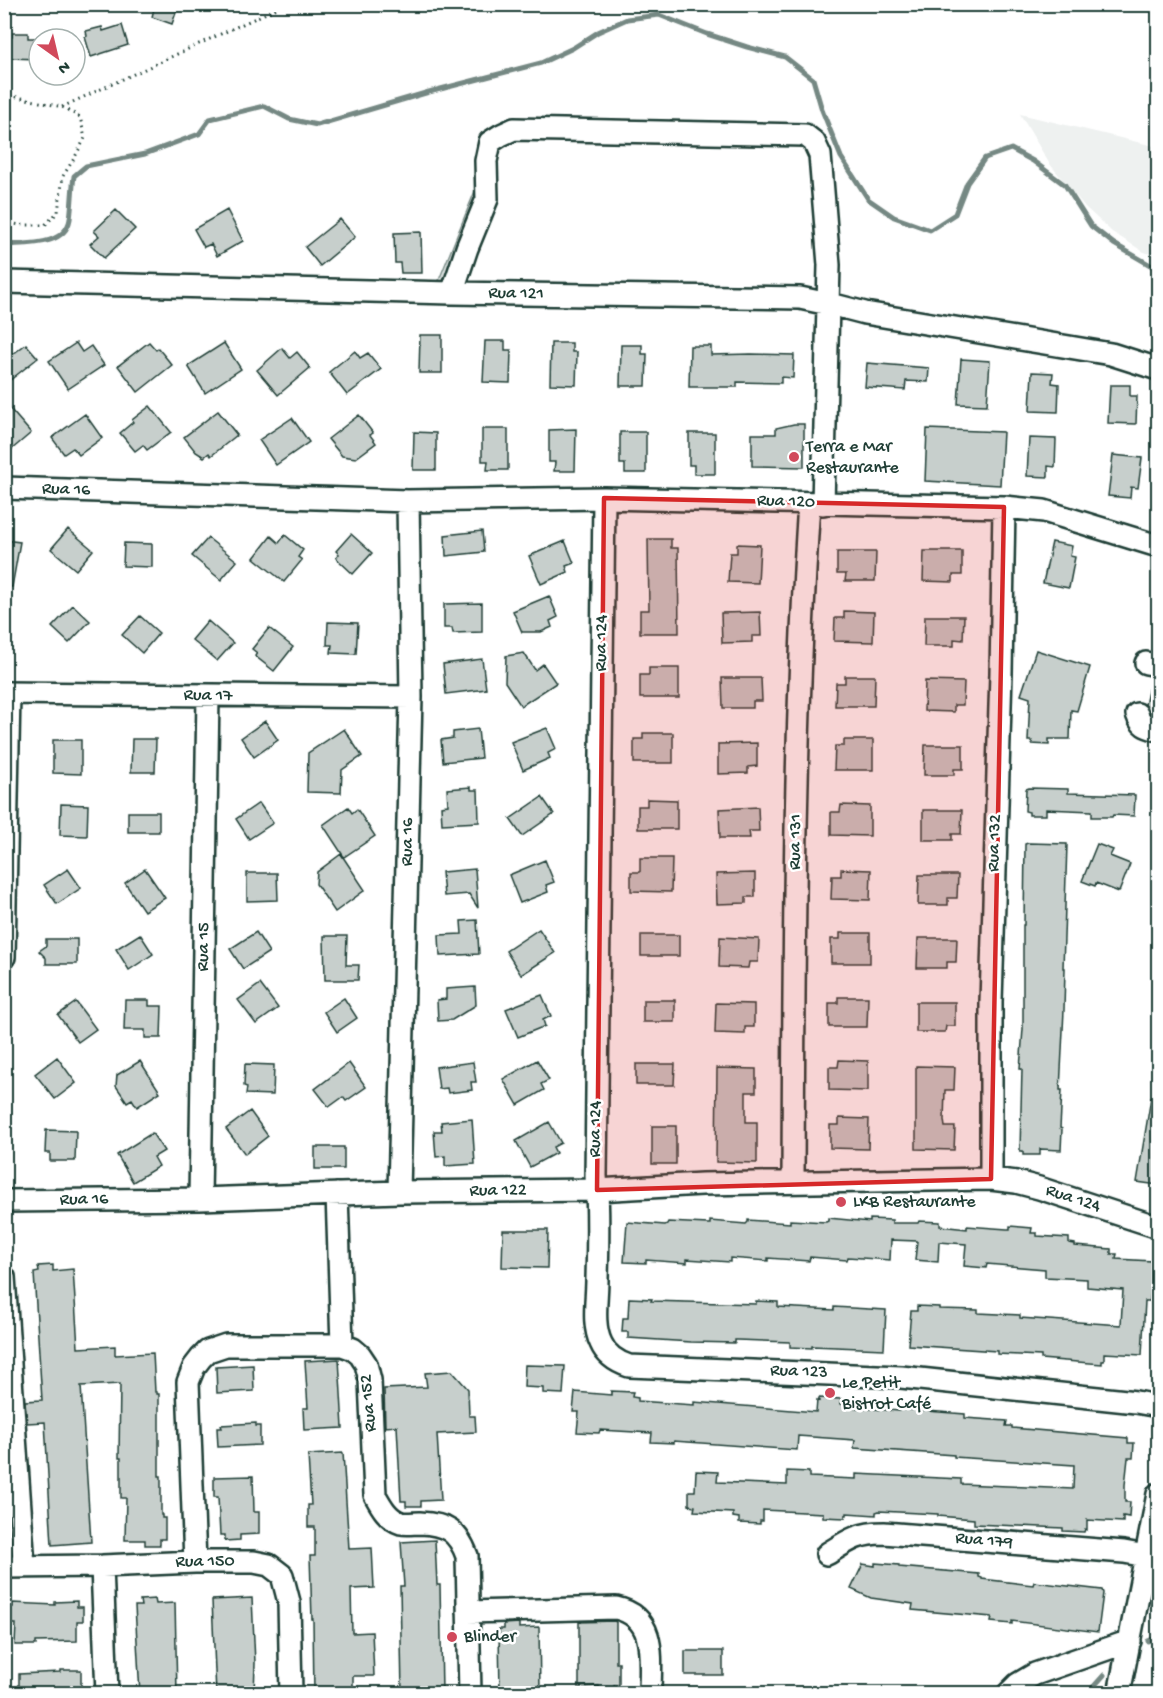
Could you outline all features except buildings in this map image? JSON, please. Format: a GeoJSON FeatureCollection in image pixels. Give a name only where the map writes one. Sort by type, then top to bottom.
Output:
{"type":"FeatureCollection","features":[{"type":"Feature","properties":{"kind":"street"},"geometry":{"type":"LineString","coordinates":[[452,293],[487,199],[486,161],[490,142],[514,129],[805,135],[814,142],[820,155],[829,265],[816,503]]}},
{"type":"Feature","properties":{"kind":"street","name":"Rua 121"},"geometry":{"type":"LineString","coordinates":[[4,282],[452,293],[800,298],[865,313],[1111,354],[1158,369]]}},
{"type":"Feature","properties":{"kind":"street","name":"Rua 16"},"geometry":{"type":"LineString","coordinates":[[4,488],[408,501],[411,697],[399,1192],[200,1199],[4,1201]]}},
{"type":"Feature","properties":{"kind":"street","name":"Rua 120"},"geometry":{"type":"LineString","coordinates":[[408,501],[604,498],[1004,507],[1044,511],[1158,546]]}},
{"type":"Feature","properties":{"kind":"street","name":"Rua 124"},"geometry":{"type":"LineString","coordinates":[[604,498],[597,1190],[702,1184],[991,1179],[1028,1185],[1158,1227]]}},
{"type":"Feature","properties":{"kind":"street","name":"Rua 131"},"geometry":{"type":"LineString","coordinates":[[793,1182],[793,1008],[799,693],[803,590],[816,503]]}},
{"type":"Feature","properties":{"kind":"street","name":"Rua 132"},"geometry":{"type":"LineString","coordinates":[[991,1179],[991,1002],[1004,507]]}},
{"type":"Feature","properties":{"kind":"street"},"geometry":{"type":"LineString","coordinates":[[4,957],[7,693]]}},
{"type":"Feature","properties":{"kind":"street","name":"Rua 17"},"geometry":{"type":"LineString","coordinates":[[7,693],[411,697]]}},
{"type":"Feature","properties":{"kind":"street","name":"Rua 15"},"geometry":{"type":"LineString","coordinates":[[200,1199],[208,696]]}},
{"type":"Feature","properties":{"kind":"street"},"geometry":{"type":"LineString","coordinates":[[1137,714],[1144,727],[1158,730]]}},
{"type":"Feature","properties":{"kind":"street","name":"Rua 122"},"geometry":{"type":"LineString","coordinates":[[399,1192],[597,1190]]}},
{"type":"Feature","properties":{"kind":"street","name":"Rua 123"},"geometry":{"type":"LineString","coordinates":[[597,1190],[598,1335],[606,1352],[620,1363],[629,1366],[901,1377],[1158,1406]]}},
{"type":"Feature","properties":{"kind":"street"},"geometry":{"type":"LineString","coordinates":[[195,1562],[188,1383],[194,1367],[208,1351],[226,1345],[342,1345],[337,1194]]}},
{"type":"Feature","properties":{"kind":"street"},"geometry":{"type":"LineString","coordinates":[[4,1277],[14,1566]]}},
{"type":"Feature","properties":{"kind":"street","name":"Rua 152"},"geometry":{"type":"LineString","coordinates":[[342,1345],[353,1349],[360,1355],[366,1364],[370,1380],[375,1496],[382,1508],[401,1523],[434,1524],[448,1529],[461,1540],[466,1556],[470,1694]]}},
{"type":"Feature","properties":{"kind":"street"},"geometry":{"type":"LineString","coordinates":[[1119,1694],[1158,1494]]}},
{"type":"Feature","properties":{"kind":"street","name":"Rua 179"},"geometry":{"type":"LineString","coordinates":[[827,1554],[851,1539],[868,1533],[1124,1552],[1146,1556]]}},
{"type":"Feature","properties":{"kind":"street","name":"Rua 150"},"geometry":{"type":"LineString","coordinates":[[14,1566],[102,1566],[195,1562],[254,1562],[269,1565],[282,1575],[289,1602],[291,1694]]}},
{"type":"Feature","properties":{"kind":"street"},"geometry":{"type":"LineString","coordinates":[[102,1566],[107,1694]]}},
{"type":"Feature","properties":{"kind":"street"},"geometry":{"type":"LineString","coordinates":[[468,1612],[616,1608],[625,1610],[637,1618],[647,1632],[650,1694]]}},
{"type":"Feature","properties":{"kind":"street"},"geometry":{"type":"LineString","coordinates":[[1008,1694],[1018,1684],[1035,1674],[1131,1641]]}},
{"type":"Feature","properties":{"kind":"path"},"geometry":{"type":"LineString","coordinates":[[62,107],[286,4]]}},
{"type":"Feature","properties":{"kind":"path"},"geometry":{"type":"LineString","coordinates":[[4,94],[62,107],[80,117],[85,138],[63,176],[58,212],[45,225],[20,225],[4,222]]}},
{"type":"Feature","properties":{"kind":"highlighted area"},"geometry":{"type":"Polygon","coordinates":[[[604,498],[1004,507],[991,1179],[597,1190],[604,498]]]}},
{"type":"Feature","properties":{"kind":"shaded area"},"geometry":{"type":"Polygon","coordinates":[[[1020,114],[1158,147],[1158,256],[1144,252],[1112,232],[1085,207],[1049,163],[1020,114]]]}},
{"type":"Feature","properties":{"kind":"shaded area"},"geometry":{"type":"Polygon","coordinates":[[[475,191],[482,194],[447,283],[439,280],[475,191]]]}},
{"type":"Feature","properties":{"kind":"waterway"},"geometry":{"type":"LineString","coordinates":[[4,245],[43,242],[61,235],[70,219],[74,176],[86,166],[145,154],[199,134],[210,119],[264,106],[289,119],[317,125],[429,92],[541,63],[627,19],[659,15],[707,34],[785,57],[813,79],[822,110],[841,157],[868,199],[894,217],[930,230],[955,214],[967,183],[985,158],[1011,149],[1033,161],[1065,185],[1091,226],[1114,244],[1152,266],[1158,267]]}},
{"type":"Feature","properties":{"kind":"waterway"},"geometry":{"type":"LineString","coordinates":[[1148,1641],[1158,1637]]}},
{"type":"Feature","properties":{"kind":"waterway"},"geometry":{"type":"LineString","coordinates":[[1087,1694],[1104,1675]]}},
{"type":"Feature","properties":{"kind":"place","name":"Terra e Mar Restaurante"},"geometry":{"type":"Point","coordinates":[794,457]}},
{"type":"Feature","properties":{"kind":"place","name":"LKB Restaurante"},"geometry":{"type":"Point","coordinates":[841,1202]}},
{"type":"Feature","properties":{"kind":"place","name":"Le Petit Bistrot Café"},"geometry":{"type":"Point","coordinates":[830,1393]}},
{"type":"Feature","properties":{"kind":"place","name":"Blinder"},"geometry":{"type":"Point","coordinates":[452,1637]}}]}
